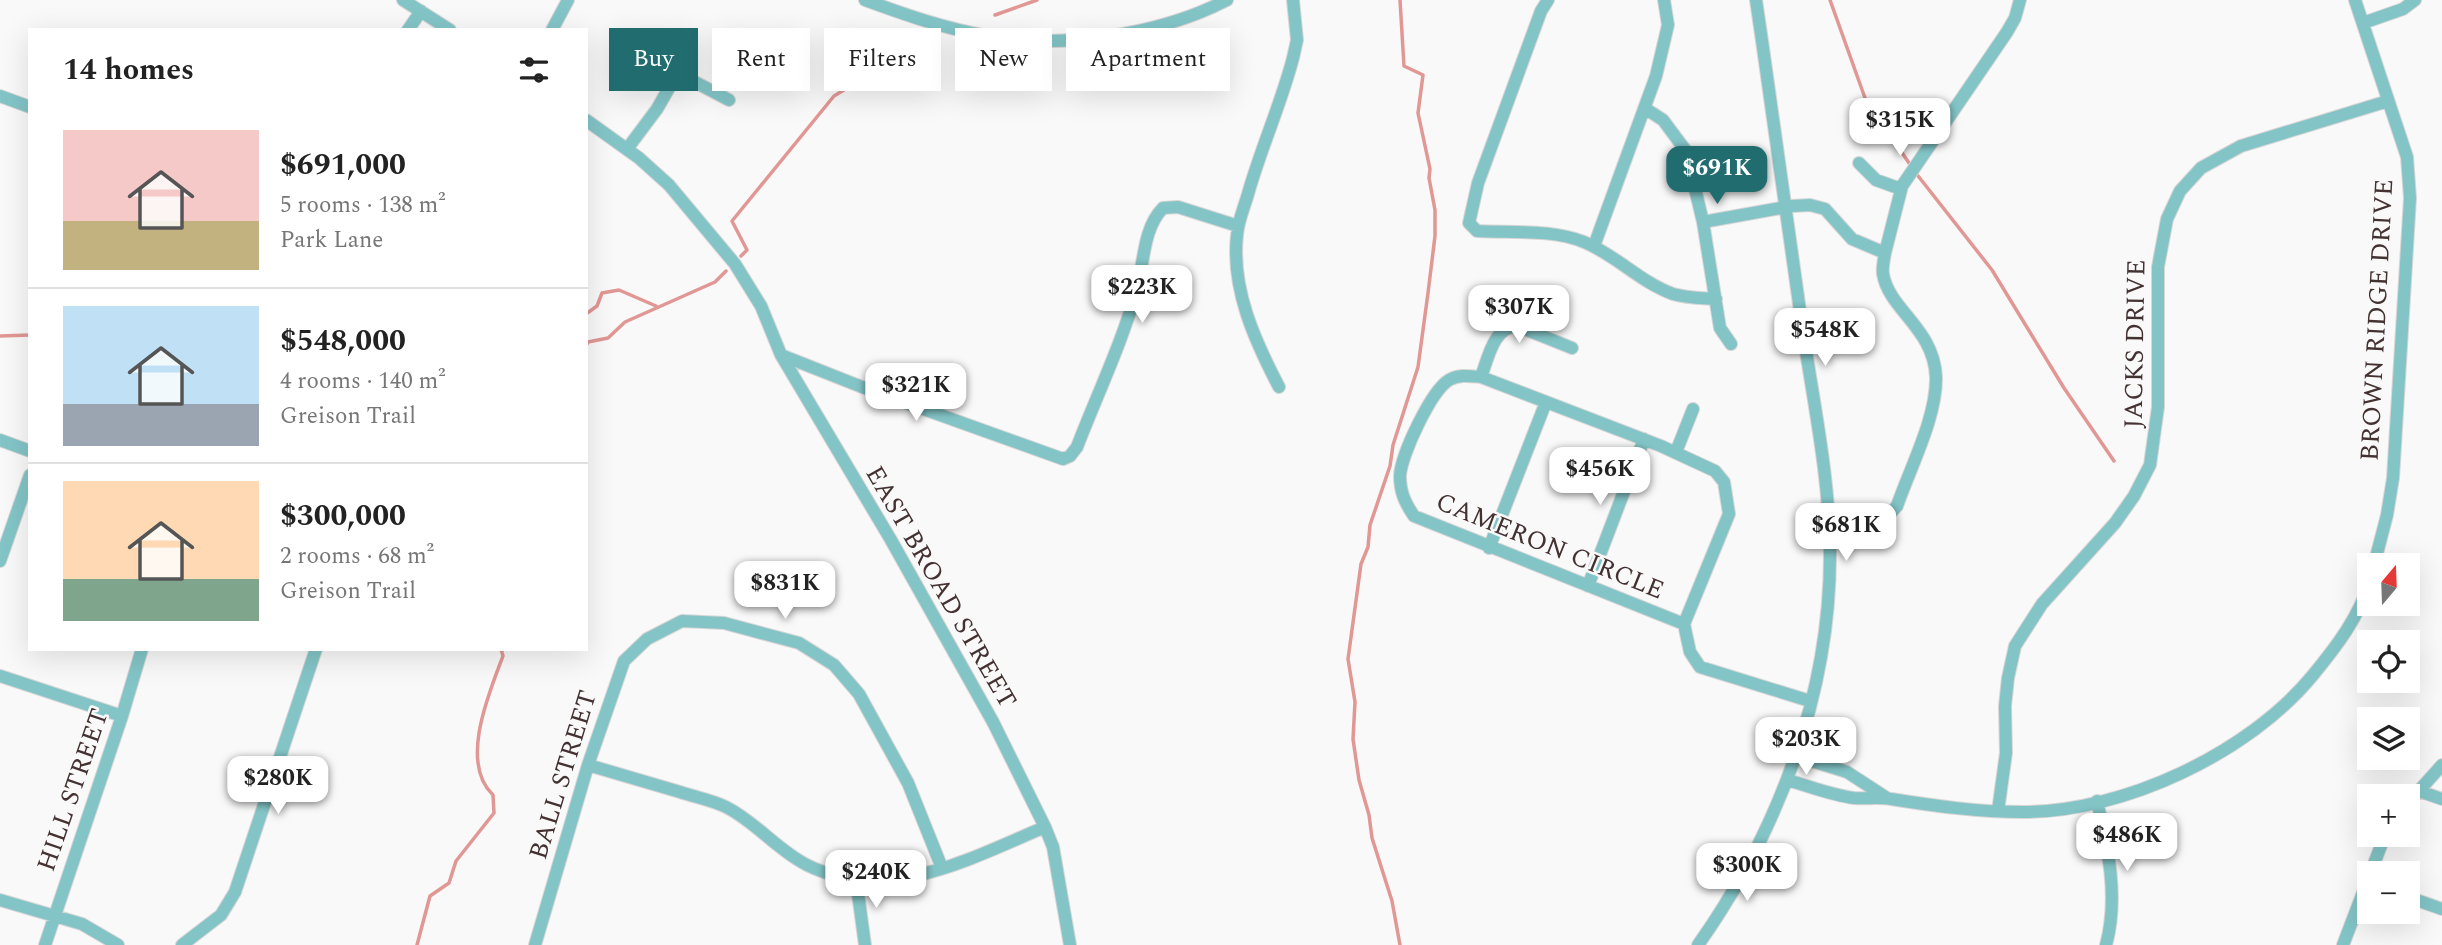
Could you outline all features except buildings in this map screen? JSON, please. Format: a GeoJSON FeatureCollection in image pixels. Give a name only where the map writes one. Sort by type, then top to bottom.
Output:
{"type":"FeatureCollection","features":[{"type":"Feature","properties":{"kind":"street"},"geometry":{"type":"LineString","coordinates":[[403,0],[447,28]]}},
{"type":"Feature","properties":{"kind":"street"},"geometry":{"type":"LineString","coordinates":[[553,28],[568,0]]}},
{"type":"Feature","properties":{"kind":"street"},"geometry":{"type":"LineString","coordinates":[[865,0],[954,29],[1024,40],[1076,39],[1130,33],[1180,20],[1227,0]]}},
{"type":"Feature","properties":{"kind":"street"},"geometry":{"type":"LineString","coordinates":[[1279,387],[1257,344],[1245,310],[1238,269],[1238,226],[1293,58],[1297,40],[1293,0]]}},
{"type":"Feature","properties":{"kind":"street"},"geometry":{"type":"LineString","coordinates":[[1548,0],[1541,11],[1478,183],[1469,223],[1477,231],[1562,235],[1594,246],[1655,286],[1675,295],[1716,299]]}},
{"type":"Feature","properties":{"kind":"street"},"geometry":{"type":"LineString","coordinates":[[1594,246],[1646,109],[1665,45],[1668,26],[1664,0]]}},
{"type":"Feature","properties":{"kind":"street"},"geometry":{"type":"LineString","coordinates":[[1698,945],[1730,901],[1759,848],[1796,756],[1810,701],[1826,611],[1830,555],[1824,473],[1756,0]]}},
{"type":"Feature","properties":{"kind":"street"},"geometry":{"type":"LineString","coordinates":[[1828,531],[1876,525],[1897,506],[1935,397],[1936,375],[1930,348],[1918,326],[1888,289],[1882,273],[1885,253],[1901,189],[2007,32],[2020,0]]}},
{"type":"Feature","properties":{"kind":"street","name":"BROWN RIDGE DRIVE"},"geometry":{"type":"LineString","coordinates":[[2355,0],[2407,157],[2410,198],[2393,478],[2377,553]]}},
{"type":"Feature","properties":{"kind":"street"},"geometry":{"type":"LineString","coordinates":[[2363,23],[2403,9],[2415,0]]}},
{"type":"Feature","properties":{"kind":"street"},"geometry":{"type":"LineString","coordinates":[[409,28],[421,11]]}},
{"type":"Feature","properties":{"kind":"street"},"geometry":{"type":"LineString","coordinates":[[698,84],[729,100]]}},
{"type":"Feature","properties":{"kind":"street"},"geometry":{"type":"LineString","coordinates":[[627,149],[667,91]]}},
{"type":"Feature","properties":{"kind":"street"},"geometry":{"type":"LineString","coordinates":[[0,96],[28,106]]}},
{"type":"Feature","properties":{"kind":"street","name":"JACKS DRIVE"},"geometry":{"type":"LineString","coordinates":[[1998,811],[2006,753],[2005,706],[2015,646],[2042,604],[2115,523],[2134,496],[2150,464],[2158,407],[2158,267],[2167,219],[2180,191],[2202,168],[2241,146],[2388,100]]}},
{"type":"Feature","properties":{"kind":"street"},"geometry":{"type":"LineString","coordinates":[[1646,109],[1663,120],[1686,151],[1703,222],[1720,328],[1731,344]]}},
{"type":"Feature","properties":{"kind":"street","name":"EAST BROAD STREET"},"geometry":{"type":"LineString","coordinates":[[588,121],[627,149],[669,186],[736,264],[761,306],[781,355],[891,540],[986,710],[1045,827],[1053,847],[1070,945]]}},
{"type":"Feature","properties":{"kind":"street"},"geometry":{"type":"LineString","coordinates":[[1859,163],[1876,180],[1901,189]]}},
{"type":"Feature","properties":{"kind":"street"},"geometry":{"type":"LineString","coordinates":[[1703,222],[1799,205],[1825,209],[1852,239],[1885,253]]}},
{"type":"Feature","properties":{"kind":"street"},"geometry":{"type":"LineString","coordinates":[[781,355],[1063,459],[1070,456],[1077,447],[1121,337],[1137,289],[1150,231],[1158,212],[1163,208],[1178,207],[1238,226]]}},
{"type":"Feature","properties":{"kind":"street"},"geometry":{"type":"LineString","coordinates":[[1481,377],[1497,337],[1509,327],[1517,326],[1572,348]]}},
{"type":"Feature","properties":{"kind":"street","name":"CAMERON CIRCLE"},"geometry":{"type":"LineString","coordinates":[[1684,624],[1414,516],[1401,491],[1400,472],[1427,405],[1438,388],[1452,378],[1481,377],[1644,439],[1715,471],[1724,482],[1729,514],[1684,624],[1690,652],[1700,667],[1810,701]]}},
{"type":"Feature","properties":{"kind":"street"},"geometry":{"type":"LineString","coordinates":[[1489,548],[1546,402]]}},
{"type":"Feature","properties":{"kind":"street"},"geometry":{"type":"LineString","coordinates":[[1676,452],[1693,409]]}},
{"type":"Feature","properties":{"kind":"street"},"geometry":{"type":"LineString","coordinates":[[1588,586],[1644,439]]}},
{"type":"Feature","properties":{"kind":"street"},"geometry":{"type":"LineString","coordinates":[[0,440],[28,450]]}},
{"type":"Feature","properties":{"kind":"street"},"geometry":{"type":"LineString","coordinates":[[0,561],[28,481]]}},
{"type":"Feature","properties":{"kind":"street"},"geometry":{"type":"LineString","coordinates":[[1787,780],[1855,798],[1887,798],[1930,806],[1998,811],[2049,810],[2097,801],[2142,788],[2191,769],[2268,722],[2295,696],[2326,659],[2357,611]]}},
{"type":"Feature","properties":{"kind":"street","name":"BALL STREET"},"geometry":{"type":"LineString","coordinates":[[535,945],[570,834],[588,765],[624,661],[647,639],[682,621],[724,623],[799,643],[834,665],[859,694],[908,783],[942,868]]}},
{"type":"Feature","properties":{"kind":"street","name":"HILL STREET"},"geometry":{"type":"LineString","coordinates":[[45,945],[141,651]]}},
{"type":"Feature","properties":{"kind":"street"},"geometry":{"type":"LineString","coordinates":[[182,945],[221,915],[235,892],[315,651]]}},
{"type":"Feature","properties":{"kind":"street"},"geometry":{"type":"LineString","coordinates":[[0,676],[122,716]]}},
{"type":"Feature","properties":{"kind":"street"},"geometry":{"type":"LineString","coordinates":[[1796,756],[1847,772],[1887,798]]}},
{"type":"Feature","properties":{"kind":"street"},"geometry":{"type":"LineString","coordinates":[[588,765],[722,805],[747,818],[773,842],[807,865],[839,877],[891,881],[914,878],[1045,827]]}},
{"type":"Feature","properties":{"kind":"street"},"geometry":{"type":"LineString","coordinates":[[2420,790],[2442,765]]}},
{"type":"Feature","properties":{"kind":"street"},"geometry":{"type":"LineString","coordinates":[[2420,791],[2442,799]]}},
{"type":"Feature","properties":{"kind":"street"},"geometry":{"type":"LineString","coordinates":[[2097,801],[2109,856],[2113,898],[2106,945]]}},
{"type":"Feature","properties":{"kind":"street"},"geometry":{"type":"LineString","coordinates":[[856,879],[865,945]]}},
{"type":"Feature","properties":{"kind":"street"},"geometry":{"type":"LineString","coordinates":[[0,900],[82,924],[118,945]]}},
{"type":"Feature","properties":{"kind":"street"},"geometry":{"type":"LineString","coordinates":[[2420,901],[2442,909]]}},
{"type":"Feature","properties":{"kind":"street"},"geometry":{"type":"LineString","coordinates":[[2343,945],[2357,909]]}},
{"type":"Feature","properties":{"kind":"waterway"},"geometry":{"type":"LineString","coordinates":[[995,15],[1037,0]]}},
{"type":"Feature","properties":{"kind":"waterway"},"geometry":{"type":"LineString","coordinates":[[1400,0],[1404,66],[1423,75],[1418,113],[1430,169],[1435,236],[1418,367],[1370,525],[1368,547],[1361,564],[1348,659],[1355,702],[1353,739],[1359,780],[1369,815],[1372,838],[1392,901],[1400,945]]}},
{"type":"Feature","properties":{"kind":"waterway"},"geometry":{"type":"LineString","coordinates":[[1830,0],[1865,98],[1911,166]]}},
{"type":"Feature","properties":{"kind":"waterway"},"geometry":{"type":"LineString","coordinates":[[741,256],[747,250],[732,221],[834,96],[842,91]]}},
{"type":"Feature","properties":{"kind":"waterway"},"geometry":{"type":"LineString","coordinates":[[1915,172],[1992,270],[2064,388],[2114,461]]}},
{"type":"Feature","properties":{"kind":"waterway"},"geometry":{"type":"LineString","coordinates":[[588,342],[608,338],[625,322],[715,282],[726,271]]}},
{"type":"Feature","properties":{"kind":"waterway"},"geometry":{"type":"LineString","coordinates":[[588,313],[597,306],[602,293],[619,290],[656,306]]}},
{"type":"Feature","properties":{"kind":"waterway"},"geometry":{"type":"LineString","coordinates":[[0,336],[28,335]]}},
{"type":"Feature","properties":{"kind":"waterway"},"geometry":{"type":"LineString","coordinates":[[417,945],[430,896],[449,883],[456,861],[494,813],[493,795],[483,781],[478,765],[478,747],[480,727],[503,656],[502,651]]}}]}
